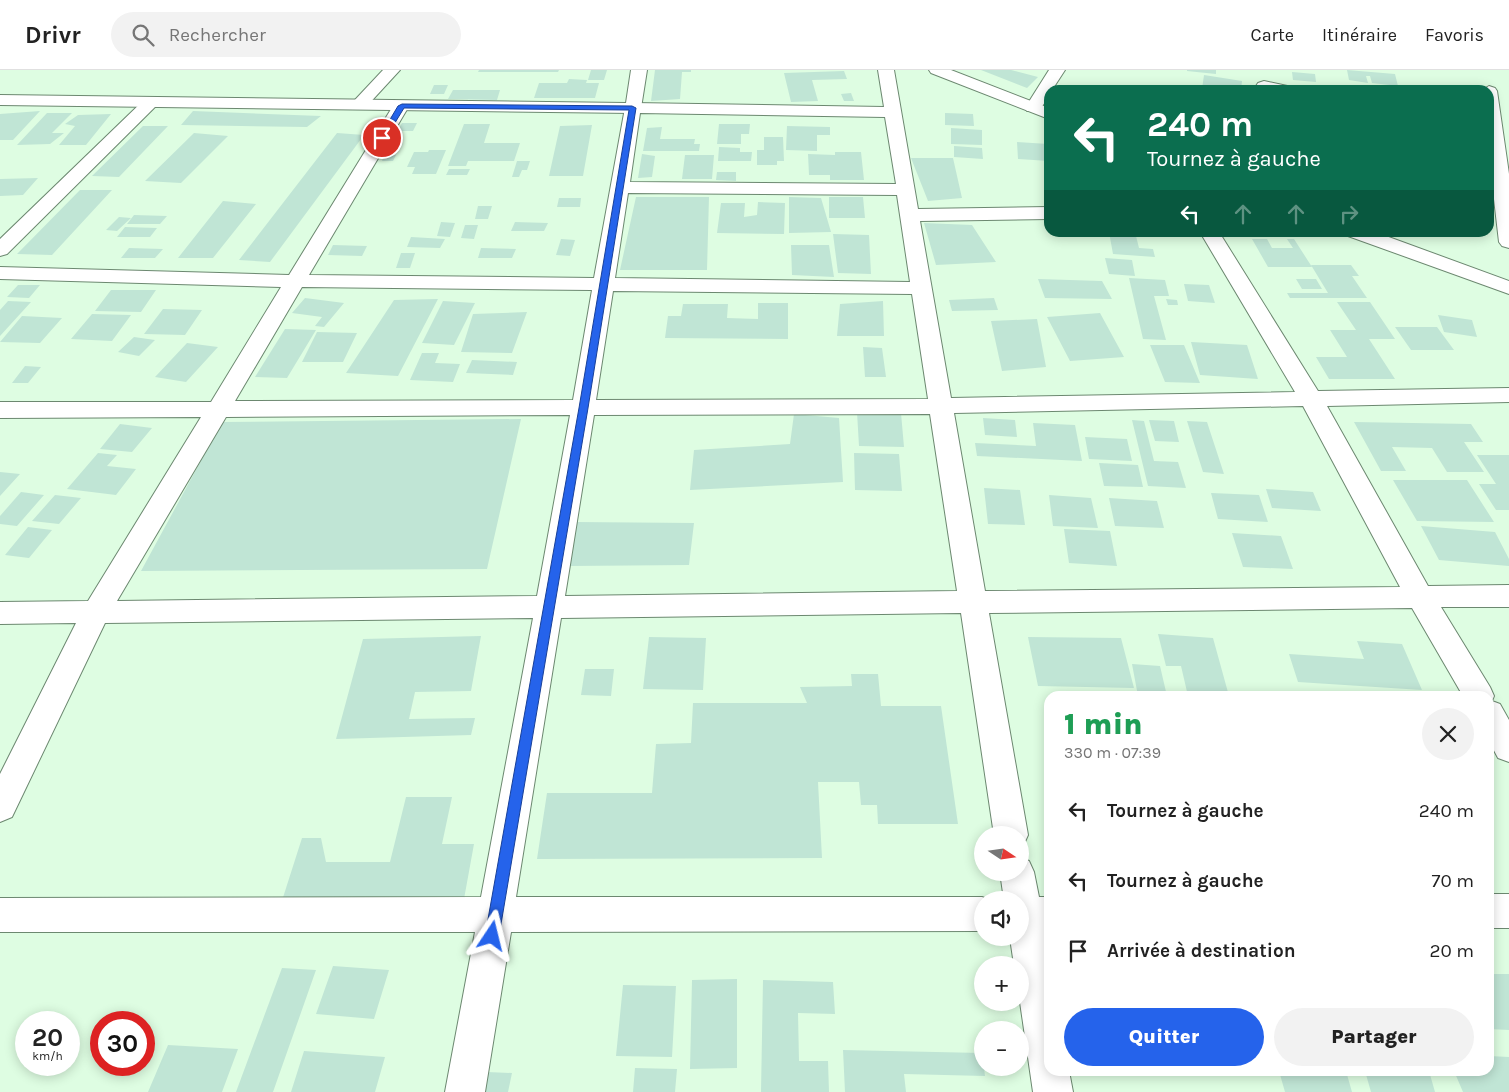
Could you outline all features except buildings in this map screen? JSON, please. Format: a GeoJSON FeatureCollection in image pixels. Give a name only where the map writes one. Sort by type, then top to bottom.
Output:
{"type":"FeatureCollection","features":[{"type":"Feature","properties":{"kind":"street"},"geometry":{"type":"LineString","coordinates":[[359,105],[392,70]]}},
{"type":"Feature","properties":{"kind":"street"},"geometry":{"type":"LineString","coordinates":[[466,1092],[639,70]]}},
{"type":"Feature","properties":{"kind":"street"},"geometry":{"type":"LineString","coordinates":[[886,70],[1010,826]]}},
{"type":"Feature","properties":{"kind":"street"},"geometry":{"type":"LineString","coordinates":[[936,70],[1044,112]]}},
{"type":"Feature","properties":{"kind":"street"},"geometry":{"type":"LineString","coordinates":[[1048,85],[1058,70]]}},
{"type":"Feature","properties":{"kind":"street"},"geometry":{"type":"LineString","coordinates":[[1265,85],[1268,70]]}},
{"type":"Feature","properties":{"kind":"street"},"geometry":{"type":"LineString","coordinates":[[1033,108],[1044,91]]}},
{"type":"Feature","properties":{"kind":"street"},"geometry":{"type":"LineString","coordinates":[[0,100],[893,112]]}},
{"type":"Feature","properties":{"kind":"street"},"geometry":{"type":"LineString","coordinates":[[0,250],[151,102]]}},
{"type":"Feature","properties":{"kind":"street"},"geometry":{"type":"LineString","coordinates":[[0,807],[96,612],[220,410],[402,106]]}},
{"type":"Feature","properties":{"kind":"street"},"geometry":{"type":"LineString","coordinates":[[1494,112],[1509,242]]}},
{"type":"Feature","properties":{"kind":"street"},"geometry":{"type":"LineString","coordinates":[[619,187],[906,190]]}},
{"type":"Feature","properties":{"kind":"street"},"geometry":{"type":"LineString","coordinates":[[910,216],[1044,213]]}},
{"type":"Feature","properties":{"kind":"street"},"geometry":{"type":"LineString","coordinates":[[1213,237],[1311,399],[1420,597],[1476,691]]}},
{"type":"Feature","properties":{"kind":"street"},"geometry":{"type":"LineString","coordinates":[[1369,237],[1509,288]]}},
{"type":"Feature","properties":{"kind":"street"},"geometry":{"type":"LineString","coordinates":[[0,273],[296,281],[922,288]]}},
{"type":"Feature","properties":{"kind":"street"},"geometry":{"type":"LineString","coordinates":[[0,410],[941,406],[1509,395]]}},
{"type":"Feature","properties":{"kind":"street"},"geometry":{"type":"LineString","coordinates":[[0,614],[973,604],[1509,596]]}},
{"type":"Feature","properties":{"kind":"street"},"geometry":{"type":"LineString","coordinates":[[1494,722],[1509,748]]}},
{"type":"Feature","properties":{"kind":"street"},"geometry":{"type":"LineString","coordinates":[[1020,881],[1031,914],[1044,1025]]}},
{"type":"Feature","properties":{"kind":"street"},"geometry":{"type":"LineString","coordinates":[[1494,911],[1509,911]]}},
{"type":"Feature","properties":{"kind":"street"},"geometry":{"type":"LineString","coordinates":[[0,915],[974,914]]}},
{"type":"Feature","properties":{"kind":"street"},"geometry":{"type":"LineString","coordinates":[[1050,1076],[1053,1092]]}},
{"type":"Feature","properties":{"kind":"route"},"geometry":{"type":"LineString","coordinates":[[382,138],[402,106],[632,108],[583,408],[492,936]]}}]}
